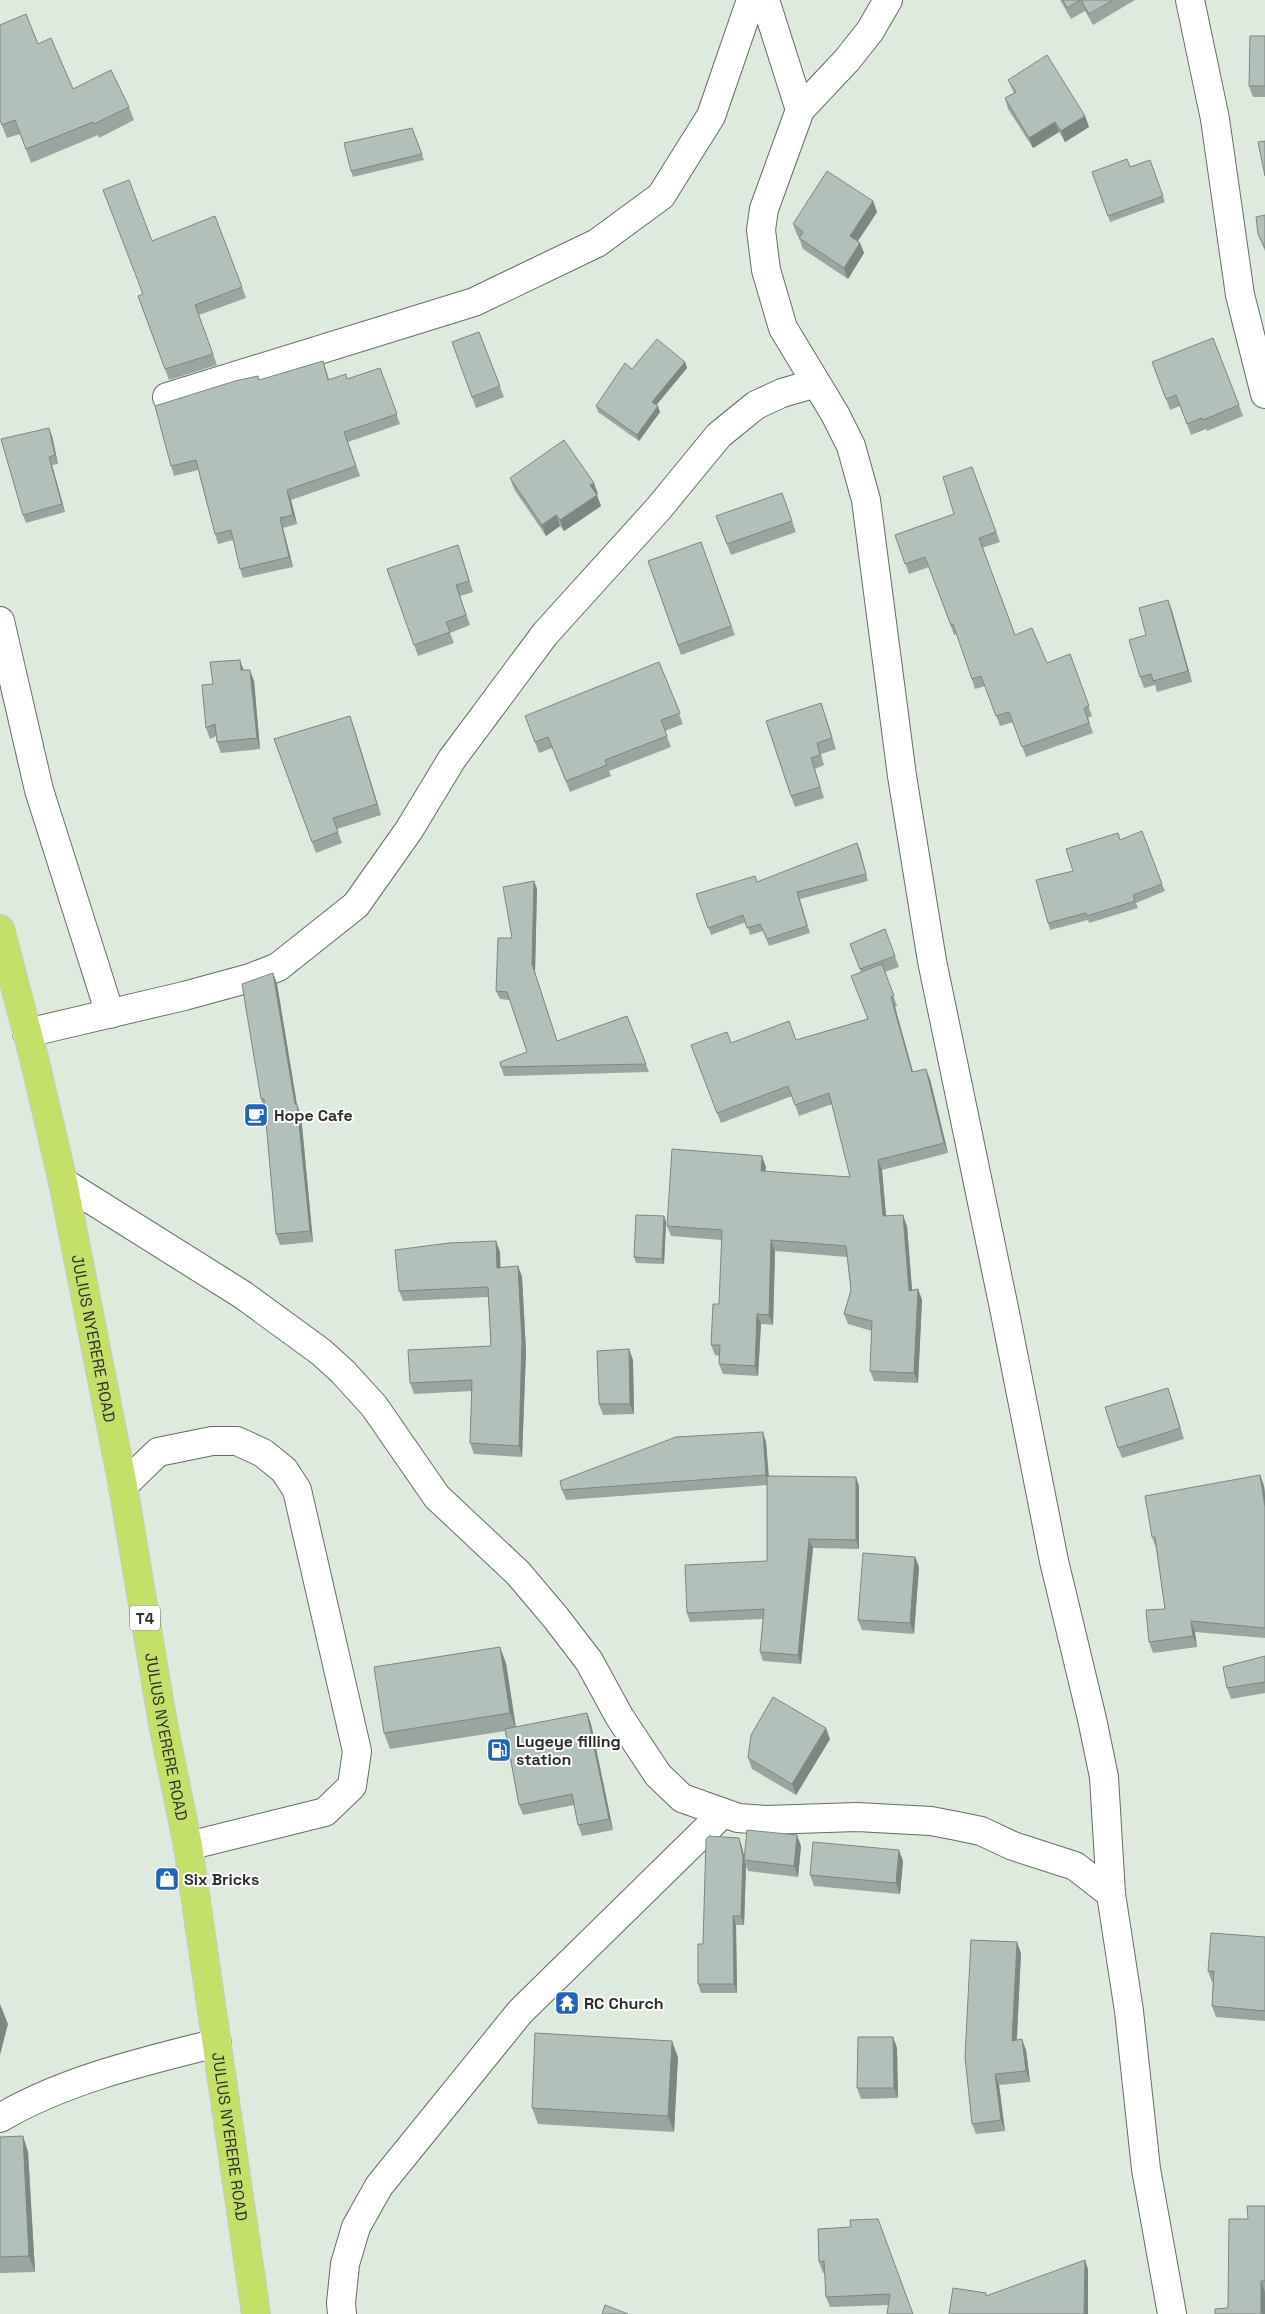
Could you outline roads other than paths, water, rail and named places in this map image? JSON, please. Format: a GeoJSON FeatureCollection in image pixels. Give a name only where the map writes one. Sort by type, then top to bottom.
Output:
{"type":"FeatureCollection","features":[{"type":"Feature","properties":{"kind":"highway","name":"JULIUS NYERERE ROAD"},"geometry":{"type":"LineString","coordinates":[[0,928],[63,1182],[123,1486],[163,1724],[188,1846],[256,2314]]}},
{"type":"Feature","properties":{"kind":"street"},"geometry":{"type":"LineString","coordinates":[[167,397],[474,302],[596,244],[661,196],[712,116],[751,0]]}},
{"type":"Feature","properties":{"kind":"street"},"geometry":{"type":"LineString","coordinates":[[765,0],[800,110]]}},
{"type":"Feature","properties":{"kind":"street"},"geometry":{"type":"LineString","coordinates":[[888,0],[870,31],[847,60],[800,110],[764,209],[761,230],[766,270],[773,300],[784,328],[835,414],[851,446],[866,500],[900,767],[932,961],[1054,1561],[1092,1718],[1104,1777],[1111,1894],[1129,2011],[1146,2169],[1172,2314]]}},
{"type":"Feature","properties":{"kind":"street"},"geometry":{"type":"LineString","coordinates":[[1190,0],[1215,119],[1240,295],[1265,394]]}},
{"type":"Feature","properties":{"kind":"street"},"geometry":{"type":"LineString","coordinates":[[27,1033],[184,996],[250,978],[278,967],[356,905],[409,830],[452,759],[534,649],[659,508],[719,435],[756,405],[782,393],[816,383]]}},
{"type":"Feature","properties":{"kind":"street"},"geometry":{"type":"LineString","coordinates":[[0,621],[39,790],[110,1014]]}},
{"type":"Feature","properties":{"kind":"street"},"geometry":{"type":"LineString","coordinates":[[63,1182],[243,1294],[321,1352],[343,1372],[374,1406],[437,1497],[518,1574],[556,1618],[589,1661],[619,1716],[658,1775],[682,1798],[738,1818],[766,1820],[857,1817],[931,1821],[981,1831],[1013,1846],[1074,1866],[1111,1894]]}},
{"type":"Feature","properties":{"kind":"street"},"geometry":{"type":"LineString","coordinates":[[123,1486],[158,1452],[212,1441],[237,1441],[263,1453],[284,1470],[297,1490],[357,1750],[352,1786],[325,1812],[188,1846]]}},
{"type":"Feature","properties":{"kind":"street"},"geometry":{"type":"LineString","coordinates":[[342,2314],[341,2303],[348,2255],[356,2227],[379,2186],[520,2012],[723,1813]]}},
{"type":"Feature","properties":{"kind":"street"},"geometry":{"type":"LineString","coordinates":[[0,2118],[60,2090],[115,2070],[217,2043]]}},
{"type":"Feature","properties":{"kind":"place","name":"Hope Cafe"},"geometry":{"type":"Point","coordinates":[256,1115]}},
{"type":"Feature","properties":{"kind":"place","name":"Lugeye filling station"},"geometry":{"type":"Point","coordinates":[499,1750]}},
{"type":"Feature","properties":{"kind":"place","name":"Six Bricks"},"geometry":{"type":"Point","coordinates":[167,1879]}},
{"type":"Feature","properties":{"kind":"place","name":"RC Church"},"geometry":{"type":"Point","coordinates":[567,2003]}}]}
